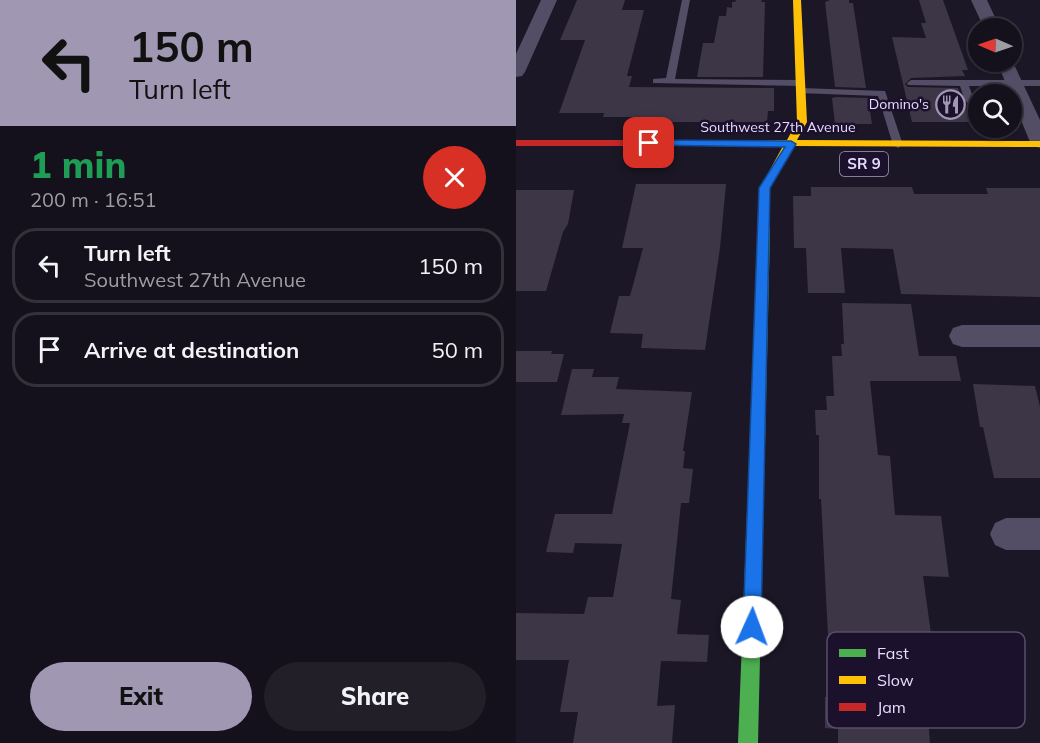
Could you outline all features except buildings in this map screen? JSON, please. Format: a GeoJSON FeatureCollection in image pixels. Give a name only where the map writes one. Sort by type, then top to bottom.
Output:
{"type":"FeatureCollection","features":[{"type":"Feature","properties":{"kind":"main road"},"geometry":{"type":"LineString","coordinates":[[748,743],[765,188],[802,122],[797,0]]}},
{"type":"Feature","properties":{"kind":"main road","name":"Southwest 27th Avenue"},"geometry":{"type":"LineString","coordinates":[[516,143],[898,145],[1040,143]]}},
{"type":"Feature","properties":{"kind":"street"},"geometry":{"type":"LineString","coordinates":[[516,72],[549,0]]}},
{"type":"Feature","properties":{"kind":"street"},"geometry":{"type":"LineString","coordinates":[[979,0],[987,18]]}},
{"type":"Feature","properties":{"kind":"street"},"geometry":{"type":"LineString","coordinates":[[1010,72],[1015,83]]}},
{"type":"Feature","properties":{"kind":"street"},"geometry":{"type":"LineString","coordinates":[[1022,112],[1040,143]]}},
{"type":"Feature","properties":{"kind":"street"},"geometry":{"type":"LineString","coordinates":[[962,336],[1040,336]]}},
{"type":"Feature","properties":{"kind":"street"},"geometry":{"type":"LineString","coordinates":[[1006,534],[1040,534]]}},
{"type":"Feature","properties":{"kind":"lane"},"geometry":{"type":"LineString","coordinates":[[670,81],[686,0]]}},
{"type":"Feature","properties":{"kind":"lane"},"geometry":{"type":"LineString","coordinates":[[656,81],[882,93],[898,145]]}},
{"type":"Feature","properties":{"kind":"lane"},"geometry":{"type":"LineString","coordinates":[[963,82],[968,95]]}},
{"type":"Feature","properties":{"kind":"lane"},"geometry":{"type":"LineString","coordinates":[[912,83],[1040,82]]}},
{"type":"Feature","properties":{"kind":"traffic: fast"},"geometry":{"type":"LineString","coordinates":[[748,743],[764,231]]}},
{"type":"Feature","properties":{"kind":"traffic: slow"},"geometry":{"type":"LineString","coordinates":[[764,231],[765,188],[802,122],[797,0]]}},
{"type":"Feature","properties":{"kind":"traffic: slow"},"geometry":{"type":"LineString","coordinates":[[719,143],[1040,144]]}},
{"type":"Feature","properties":{"kind":"traffic: jam"},"geometry":{"type":"LineString","coordinates":[[516,143],[719,143]]}},
{"type":"Feature","properties":{"kind":"place","name":"Domino's"},"geometry":{"type":"Point","coordinates":[950,104]}},
{"type":"Feature","properties":{"kind":"route"},"geometry":{"type":"LineString","coordinates":[[649,143],[791,144],[765,188],[752,627]]}}]}
